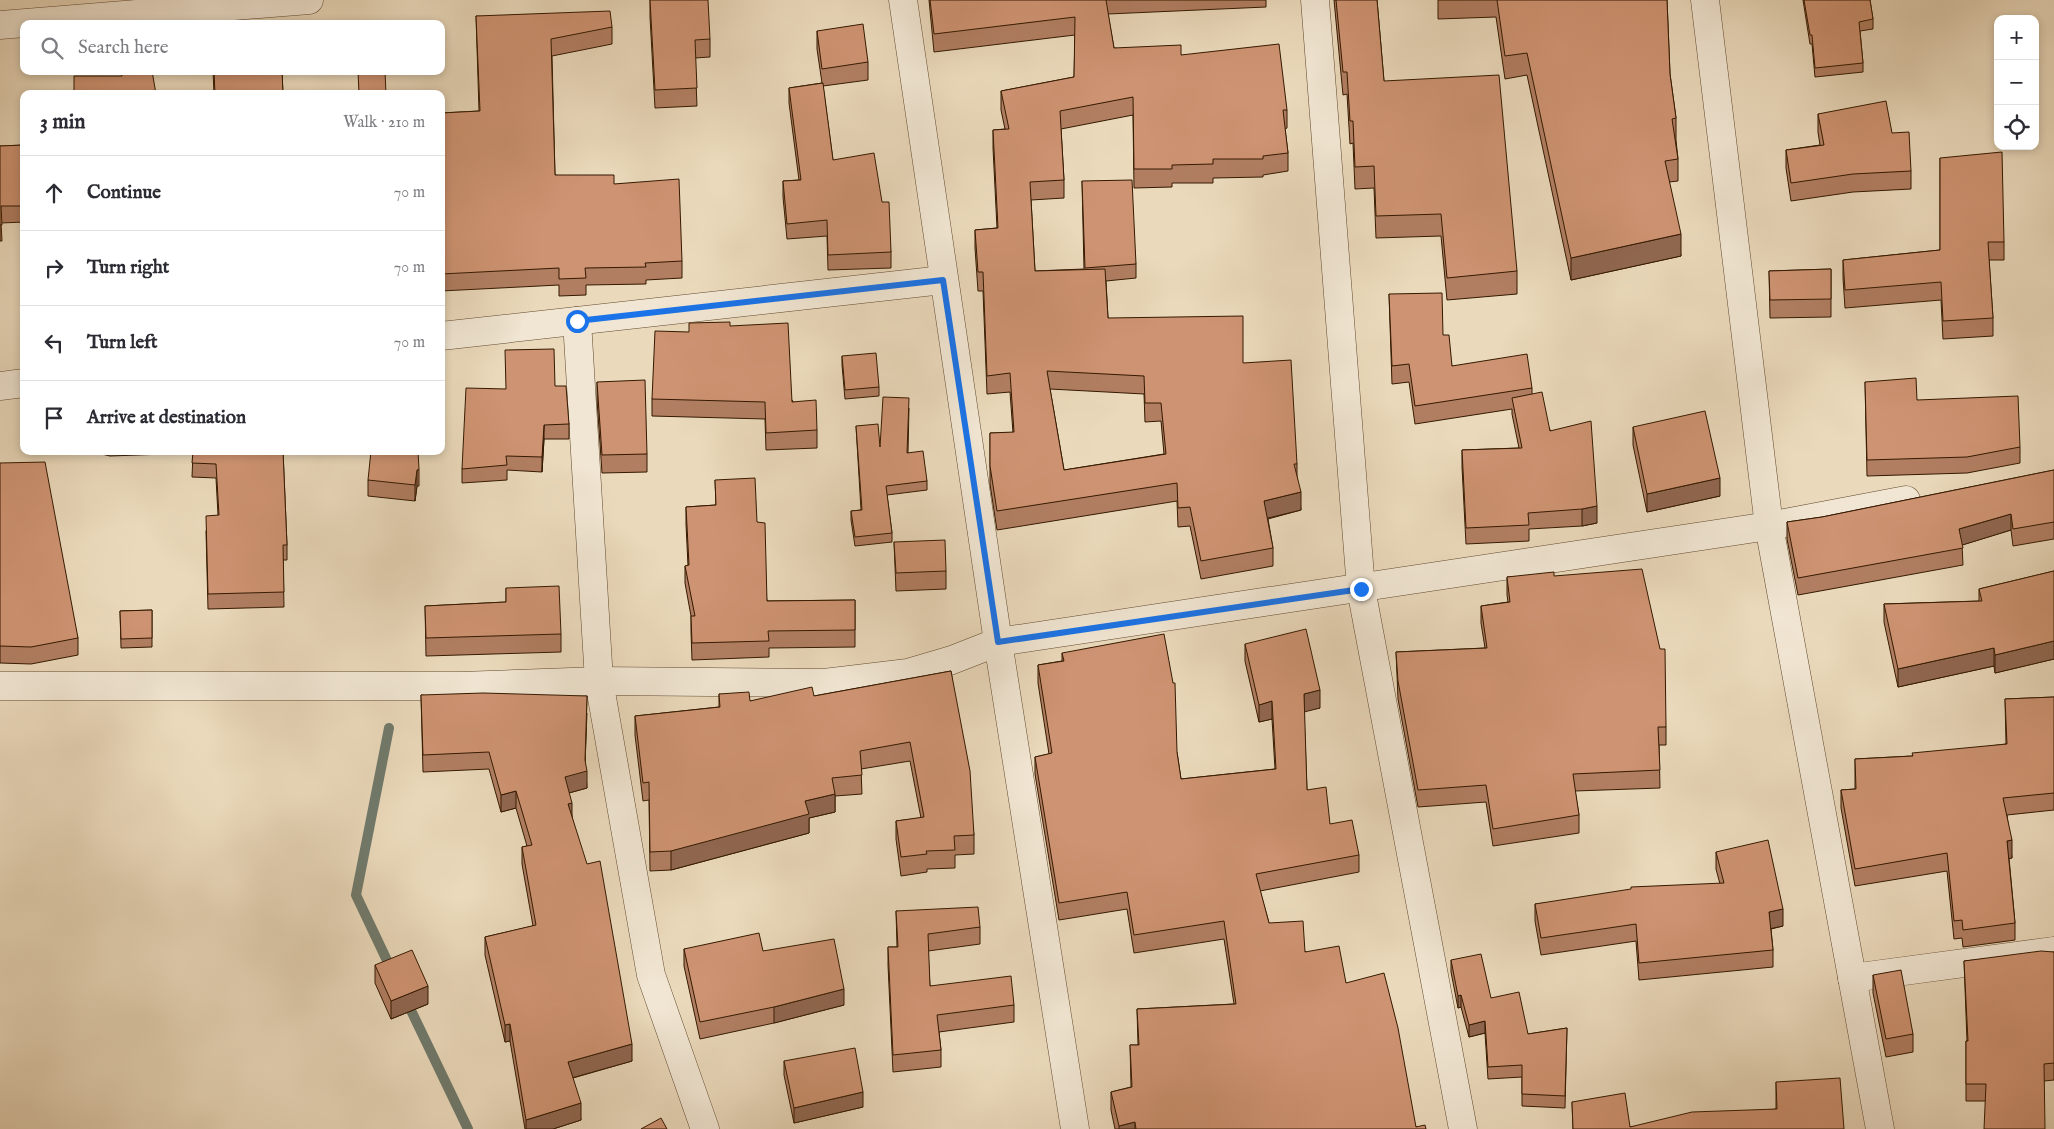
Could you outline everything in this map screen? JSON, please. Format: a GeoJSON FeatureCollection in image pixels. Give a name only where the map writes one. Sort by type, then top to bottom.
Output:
{"type":"FeatureCollection","features":[{"type":"Feature","properties":{"kind":"street"},"geometry":{"type":"LineString","coordinates":[[62,20],[309,0]]}},
{"type":"Feature","properties":{"kind":"street"},"geometry":{"type":"LineString","coordinates":[[903,0],[998,642],[1075,1129]]}},
{"type":"Feature","properties":{"kind":"street"},"geometry":{"type":"LineString","coordinates":[[1315,0],[1361,589],[1463,1129]]}},
{"type":"Feature","properties":{"kind":"street"},"geometry":{"type":"LineString","coordinates":[[1705,0],[1769,526],[1880,1129]]}},
{"type":"Feature","properties":{"kind":"street"},"geometry":{"type":"LineString","coordinates":[[0,25],[20,23]]}},
{"type":"Feature","properties":{"kind":"street"},"geometry":{"type":"LineString","coordinates":[[445,336],[943,280]]}},
{"type":"Feature","properties":{"kind":"street"},"geometry":{"type":"LineString","coordinates":[[577,321],[599,681],[650,975],[705,1129]]}},
{"type":"Feature","properties":{"kind":"street"},"geometry":{"type":"LineString","coordinates":[[0,386],[20,384]]}},
{"type":"Feature","properties":{"kind":"street"},"geometry":{"type":"LineString","coordinates":[[0,686],[461,686],[599,681],[824,683],[908,673],[952,660],[998,642],[1361,589],[1769,526],[1926,497]]}},
{"type":"Feature","properties":{"kind":"street"},"geometry":{"type":"LineString","coordinates":[[1852,978],[2054,951]]}},
{"type":"Feature","properties":{"kind":"building"},"geometry":{"type":"Polygon","coordinates":[[[650,0],[708,0],[710,39],[695,40],[697,88],[655,90],[650,0]]]}},
{"type":"Feature","properties":{"kind":"building"},"geometry":{"type":"Polygon","coordinates":[[[930,0],[1106,0],[1114,48],[1181,45],[1181,55],[1279,44],[1287,110],[1283,110],[1288,153],[1263,156],[1263,159],[1213,159],[1213,164],[1172,165],[1172,169],[1134,169],[1133,97],[1060,111],[1064,180],[1030,182],[1035,271],[1105,269],[1108,318],[1243,316],[1243,363],[1291,360],[1297,464],[1294,464],[1301,492],[1264,501],[1273,548],[1201,561],[1190,507],[1178,508],[1177,483],[997,511],[990,466],[990,433],[1014,432],[1010,373],[987,376],[983,272],[978,272],[975,230],[998,228],[993,130],[1009,129],[1001,91],[1074,77],[1075,17],[934,34],[930,0]],[[1047,371],[1064,470],[1166,454],[1161,403],[1145,403],[1144,376],[1047,371]]]}},
{"type":"Feature","properties":{"kind":"building"},"geometry":{"type":"Polygon","coordinates":[[[1336,0],[1377,0],[1384,81],[1499,75],[1517,271],[1447,278],[1441,214],[1376,216],[1374,166],[1355,167],[1353,121],[1350,121],[1347,72],[1343,72],[1336,0]]]}},
{"type":"Feature","properties":{"kind":"building"},"geometry":{"type":"Polygon","coordinates":[[[1497,0],[1667,0],[1670,74],[1676,118],[1672,119],[1678,159],[1665,161],[1681,234],[1571,258],[1527,53],[1505,56],[1497,0]]]}},
{"type":"Feature","properties":{"kind":"building"},"geometry":{"type":"Polygon","coordinates":[[[1804,0],[1870,0],[1873,19],[1859,22],[1863,63],[1815,68],[1812,35],[1810,35],[1804,0]]]}},
{"type":"Feature","properties":{"kind":"building"},"geometry":{"type":"Polygon","coordinates":[[[610,11],[612,27],[551,39],[555,175],[614,175],[614,184],[679,179],[682,261],[645,263],[646,267],[585,268],[586,278],[559,279],[559,268],[445,274],[445,113],[480,111],[476,16],[610,11]]]}},
{"type":"Feature","properties":{"kind":"building"},"geometry":{"type":"Polygon","coordinates":[[[863,24],[868,62],[822,69],[817,31],[863,24]]]}},
{"type":"Feature","properties":{"kind":"building"},"geometry":{"type":"Polygon","coordinates":[[[153,75],[155,90],[74,90],[74,76],[153,75]]]}},
{"type":"Feature","properties":{"kind":"building"},"geometry":{"type":"Polygon","coordinates":[[[214,75],[282,75],[283,90],[215,90],[214,75]]]}},
{"type":"Feature","properties":{"kind":"building"},"geometry":{"type":"Polygon","coordinates":[[[358,75],[385,75],[386,90],[359,90],[358,75]]]}},
{"type":"Feature","properties":{"kind":"building"},"geometry":{"type":"Polygon","coordinates":[[[823,83],[833,160],[874,153],[882,202],[889,202],[891,252],[828,255],[827,220],[787,224],[783,181],[801,180],[789,88],[823,83]]]}},
{"type":"Feature","properties":{"kind":"building"},"geometry":{"type":"Polygon","coordinates":[[[1886,101],[1892,133],[1909,132],[1911,171],[1853,174],[1791,183],[1786,150],[1824,145],[1818,114],[1886,101]]]}},
{"type":"Feature","properties":{"kind":"building"},"geometry":{"type":"Polygon","coordinates":[[[20,145],[20,206],[1,206],[2,225],[0,225],[0,146],[20,145]]]}},
{"type":"Feature","properties":{"kind":"building"},"geometry":{"type":"Polygon","coordinates":[[[2002,152],[2004,242],[1988,242],[1993,318],[1943,321],[1941,282],[1845,290],[1843,260],[1940,250],[1940,158],[2002,152]]]}},
{"type":"Feature","properties":{"kind":"building"},"geometry":{"type":"Polygon","coordinates":[[[1132,180],[1136,264],[1085,268],[1082,181],[1132,180]]]}},
{"type":"Feature","properties":{"kind":"building"},"geometry":{"type":"Polygon","coordinates":[[[1831,269],[1831,299],[1770,300],[1769,271],[1831,269]]]}},
{"type":"Feature","properties":{"kind":"building"},"geometry":{"type":"Polygon","coordinates":[[[1442,293],[1443,335],[1449,335],[1452,366],[1527,354],[1532,388],[1415,406],[1409,364],[1392,366],[1389,294],[1442,293]]]}},
{"type":"Feature","properties":{"kind":"building"},"geometry":{"type":"Polygon","coordinates":[[[730,322],[730,326],[788,323],[792,402],[816,400],[817,430],[766,433],[765,402],[652,399],[655,331],[689,332],[689,323],[730,322]]]}},
{"type":"Feature","properties":{"kind":"building"},"geometry":{"type":"Polygon","coordinates":[[[554,349],[555,386],[566,386],[569,424],[544,425],[542,457],[506,456],[507,465],[462,469],[466,388],[506,389],[505,350],[554,349]]]}},
{"type":"Feature","properties":{"kind":"building"},"geometry":{"type":"Polygon","coordinates":[[[876,353],[879,387],[845,390],[842,356],[876,353]]]}},
{"type":"Feature","properties":{"kind":"building"},"geometry":{"type":"Polygon","coordinates":[[[1916,378],[1917,400],[2018,396],[2020,447],[1967,457],[1867,460],[1865,382],[1916,378]]]}},
{"type":"Feature","properties":{"kind":"building"},"geometry":{"type":"Polygon","coordinates":[[[645,380],[647,454],[602,455],[597,382],[645,380]]]}},
{"type":"Feature","properties":{"kind":"building"},"geometry":{"type":"Polygon","coordinates":[[[1542,392],[1550,431],[1591,421],[1597,506],[1528,513],[1529,525],[1466,528],[1462,450],[1522,448],[1512,398],[1542,392]]]}},
{"type":"Feature","properties":{"kind":"building"},"geometry":{"type":"Polygon","coordinates":[[[883,397],[909,398],[907,453],[923,451],[927,481],[886,486],[892,533],[855,537],[851,511],[862,510],[856,426],[878,424],[880,447],[883,397]]]}},
{"type":"Feature","properties":{"kind":"building"},"geometry":{"type":"Polygon","coordinates":[[[1705,411],[1720,478],[1647,494],[1633,427],[1705,411]]]}},
{"type":"Feature","properties":{"kind":"building"},"geometry":{"type":"Polygon","coordinates":[[[193,455],[283,455],[287,545],[283,545],[284,592],[208,594],[206,516],[219,515],[216,464],[192,463],[193,455]]]}},
{"type":"Feature","properties":{"kind":"building"},"geometry":{"type":"Polygon","coordinates":[[[371,455],[418,455],[419,469],[417,470],[415,485],[368,480],[371,455]]]}},
{"type":"Feature","properties":{"kind":"building"},"geometry":{"type":"Polygon","coordinates":[[[45,462],[78,638],[31,647],[0,646],[0,463],[45,462]]]}},
{"type":"Feature","properties":{"kind":"building"},"geometry":{"type":"Polygon","coordinates":[[[2054,470],[2054,522],[2013,529],[2011,514],[1959,529],[1963,548],[1798,578],[1787,522],[1822,517],[2054,470]]]}},
{"type":"Feature","properties":{"kind":"building"},"geometry":{"type":"Polygon","coordinates":[[[755,478],[757,522],[765,523],[767,601],[855,600],[855,630],[768,631],[769,641],[692,643],[691,616],[695,616],[685,566],[689,565],[686,507],[716,505],[715,480],[755,478]]]}},
{"type":"Feature","properties":{"kind":"building"},"geometry":{"type":"Polygon","coordinates":[[[945,540],[946,571],[896,573],[894,542],[945,540]]]}},
{"type":"Feature","properties":{"kind":"building"},"geometry":{"type":"Polygon","coordinates":[[[1642,569],[1660,649],[1665,649],[1666,727],[1658,727],[1660,770],[1573,774],[1579,815],[1493,829],[1486,785],[1418,790],[1398,681],[1396,652],[1487,648],[1481,606],[1510,602],[1507,577],[1554,572],[1554,576],[1642,569]]]}},
{"type":"Feature","properties":{"kind":"building"},"geometry":{"type":"Polygon","coordinates":[[[2054,571],[2054,641],[1995,655],[1994,648],[1898,669],[1884,604],[1982,601],[1979,589],[2054,571]]]}},
{"type":"Feature","properties":{"kind":"building"},"geometry":{"type":"Polygon","coordinates":[[[559,586],[561,634],[426,638],[425,606],[506,602],[506,588],[559,586]]]}},
{"type":"Feature","properties":{"kind":"building"},"geometry":{"type":"Polygon","coordinates":[[[152,610],[152,638],[121,639],[120,611],[152,610]]]}},
{"type":"Feature","properties":{"kind":"building"},"geometry":{"type":"Polygon","coordinates":[[[1306,629],[1320,690],[1304,694],[1307,790],[1326,787],[1330,824],[1352,820],[1359,855],[1256,874],[1269,923],[1303,921],[1305,952],[1339,946],[1346,983],[1384,973],[1398,1028],[1416,1127],[1425,1125],[1426,1129],[1136,1129],[1135,1122],[1119,1126],[1111,1092],[1132,1087],[1130,1045],[1139,1045],[1137,1009],[1236,1004],[1224,921],[1134,935],[1127,892],[1059,903],[1035,757],[1052,753],[1038,665],[1064,661],[1062,653],[1164,634],[1173,683],[1175,683],[1177,752],[1181,779],[1276,769],[1272,701],[1259,705],[1245,644],[1306,629]]]}},
{"type":"Feature","properties":{"kind":"building"},"geometry":{"type":"Polygon","coordinates":[[[951,671],[970,771],[974,835],[954,836],[955,850],[926,851],[927,854],[901,857],[896,821],[924,817],[910,742],[860,751],[862,775],[832,778],[835,794],[805,801],[809,814],[671,851],[650,852],[649,782],[643,783],[635,716],[720,707],[719,694],[749,692],[750,701],[812,687],[814,696],[951,671]]]}},
{"type":"Feature","properties":{"kind":"building"},"geometry":{"type":"Polygon","coordinates":[[[483,693],[587,696],[585,760],[587,771],[565,777],[572,803],[568,804],[587,864],[600,861],[632,1044],[568,1062],[581,1103],[526,1120],[510,1024],[505,1025],[485,937],[536,925],[522,847],[532,845],[516,791],[501,795],[489,752],[423,755],[421,695],[483,693]]]}},
{"type":"Feature","properties":{"kind":"building"},"geometry":{"type":"Polygon","coordinates":[[[2054,697],[2054,793],[2003,798],[2012,840],[2007,841],[2015,923],[1963,930],[1962,920],[1954,921],[1947,853],[1855,869],[1841,790],[1856,789],[1855,759],[1913,756],[1912,753],[2007,744],[2005,699],[2054,697]]]}},
{"type":"Feature","properties":{"kind":"building"},"geometry":{"type":"Polygon","coordinates":[[[1768,840],[1783,909],[1769,912],[1773,950],[1639,963],[1636,924],[1541,938],[1535,904],[1631,889],[1631,887],[1724,883],[1716,852],[1768,840]]]}},
{"type":"Feature","properties":{"kind":"building"},"geometry":{"type":"Polygon","coordinates":[[[978,907],[980,927],[928,934],[930,986],[1011,976],[1014,1005],[937,1015],[941,1050],[893,1055],[888,947],[898,947],[896,911],[978,907]]]}},
{"type":"Feature","properties":{"kind":"building"},"geometry":{"type":"Polygon","coordinates":[[[759,933],[763,951],[834,939],[844,989],[774,1007],[700,1022],[684,949],[759,933]]]}},
{"type":"Feature","properties":{"kind":"building"},"geometry":{"type":"Polygon","coordinates":[[[412,950],[428,986],[391,1001],[375,965],[412,950]]]}},
{"type":"Feature","properties":{"kind":"building"},"geometry":{"type":"Polygon","coordinates":[[[2041,951],[2054,952],[2054,1063],[2044,1064],[2045,1129],[1984,1129],[1986,1084],[1966,1084],[1966,1041],[1968,1041],[1964,961],[2041,951]]]}},
{"type":"Feature","properties":{"kind":"building"},"geometry":{"type":"Polygon","coordinates":[[[1481,954],[1491,998],[1519,992],[1528,1034],[1567,1028],[1565,1096],[1522,1094],[1522,1065],[1488,1067],[1485,1021],[1469,1025],[1461,995],[1458,996],[1451,960],[1481,954]]]}},
{"type":"Feature","properties":{"kind":"building"},"geometry":{"type":"Polygon","coordinates":[[[1901,970],[1913,1034],[1886,1039],[1873,975],[1901,970]]]}},
{"type":"Feature","properties":{"kind":"building"},"geometry":{"type":"Polygon","coordinates":[[[855,1048],[863,1092],[794,1108],[784,1061],[855,1048]]]}},
{"type":"Feature","properties":{"kind":"building"},"geometry":{"type":"Polygon","coordinates":[[[1840,1078],[1844,1129],[1573,1129],[1572,1102],[1625,1093],[1630,1127],[1692,1112],[1777,1109],[1776,1082],[1840,1078]]]}},
{"type":"Feature","properties":{"kind":"building"},"geometry":{"type":"Polygon","coordinates":[[[661,1118],[667,1129],[641,1129],[661,1118]]]}},
{"type":"Feature","properties":{"kind":"waterway"},"geometry":{"type":"LineString","coordinates":[[389,728],[356,895],[392,971]]}},
{"type":"Feature","properties":{"kind":"waterway"},"geometry":{"type":"LineString","coordinates":[[406,1000],[468,1129]]}},
{"type":"Feature","properties":{"kind":"route"},"geometry":{"type":"LineString","coordinates":[[577,321],[943,280],[998,642],[1361,589]]}}]}
